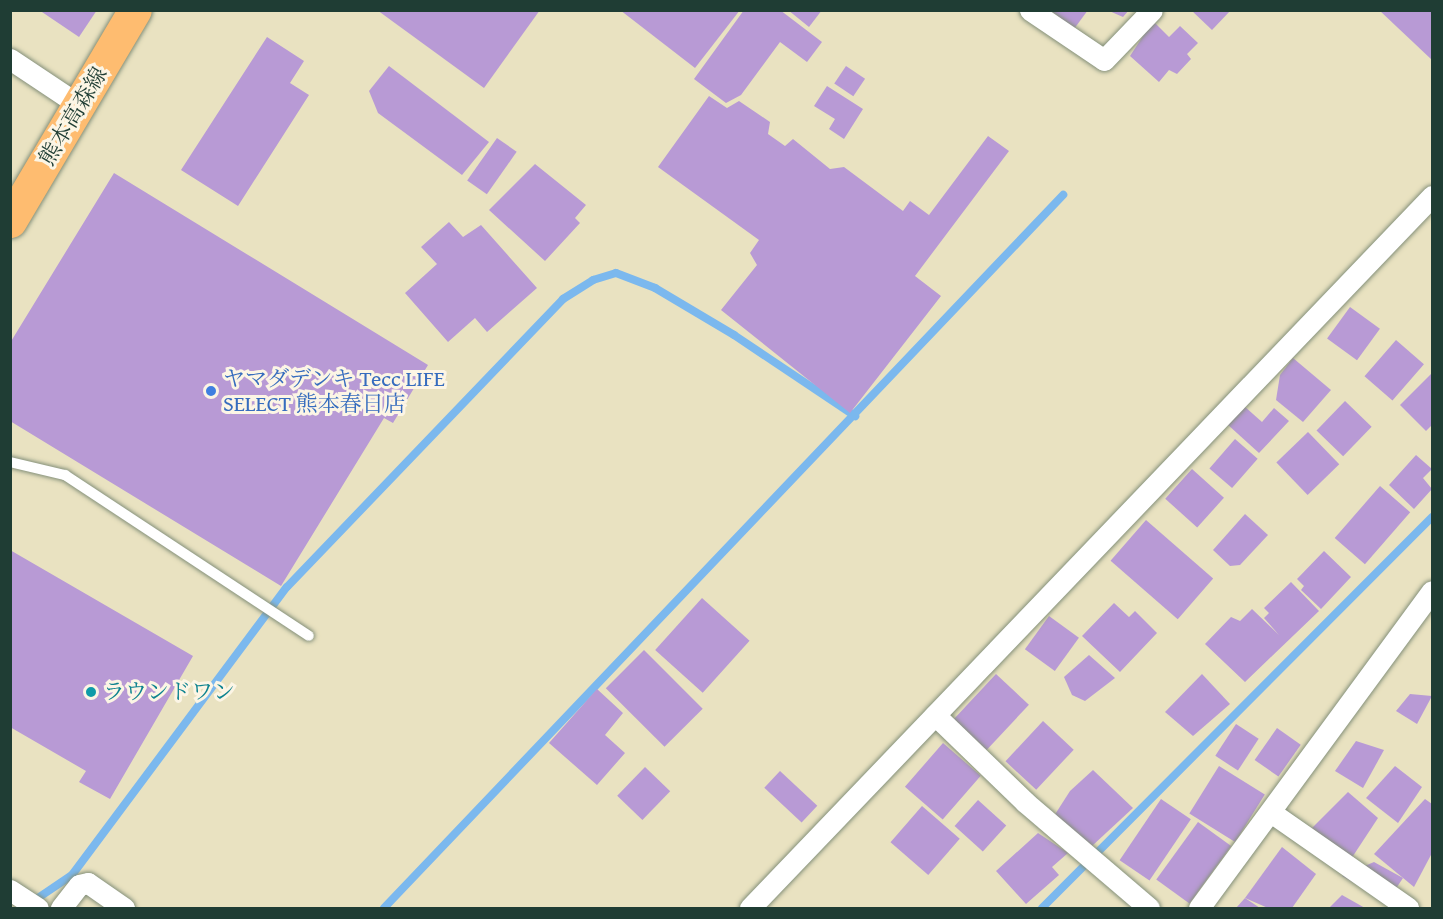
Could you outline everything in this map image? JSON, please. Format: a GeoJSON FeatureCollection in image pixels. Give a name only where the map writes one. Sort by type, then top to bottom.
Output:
{"type":"FeatureCollection","features":[{"type":"Feature","properties":{"kind":"main road","name":"熊本高森線"},"geometry":{"type":"LineString","coordinates":[[10,220],[135,10]]}},
{"type":"Feature","properties":{"kind":"street"},"geometry":{"type":"LineString","coordinates":[[1030,10],[1104,60],[1152,10]]}},
{"type":"Feature","properties":{"kind":"street"},"geometry":{"type":"LineString","coordinates":[[10,59],[79,105]]}},
{"type":"Feature","properties":{"kind":"street"},"geometry":{"type":"LineString","coordinates":[[750,909],[1432,196]]}},
{"type":"Feature","properties":{"kind":"street"},"geometry":{"type":"LineString","coordinates":[[1199,909],[1272,813],[1432,591]]}},
{"type":"Feature","properties":{"kind":"street"},"geometry":{"type":"LineString","coordinates":[[935,715],[1024,802],[1149,909]]}},
{"type":"Feature","properties":{"kind":"street"},"geometry":{"type":"LineString","coordinates":[[1272,813],[1408,909]]}},
{"type":"Feature","properties":{"kind":"street"},"geometry":{"type":"LineString","coordinates":[[61,909],[79,885],[88,883],[124,909]]}},
{"type":"Feature","properties":{"kind":"street"},"geometry":{"type":"LineString","coordinates":[[10,890],[38,909]]}},
{"type":"Feature","properties":{"kind":"lane"},"geometry":{"type":"LineString","coordinates":[[10,462],[65,476],[309,636]]}},
{"type":"Feature","properties":{"kind":"building"},"geometry":{"type":"Polygon","coordinates":[[[39,10],[97,10],[79,37],[39,10]]]}},
{"type":"Feature","properties":{"kind":"building"},"geometry":{"type":"Polygon","coordinates":[[[377,10],[540,10],[484,88],[377,10]]]}},
{"type":"Feature","properties":{"kind":"building"},"geometry":{"type":"Polygon","coordinates":[[[620,10],[740,10],[695,68],[620,10]]]}},
{"type":"Feature","properties":{"kind":"building"},"geometry":{"type":"Polygon","coordinates":[[[744,10],[780,10],[822,42],[807,62],[780,42],[741,95],[726,103],[694,79],[744,10]]]}},
{"type":"Feature","properties":{"kind":"building"},"geometry":{"type":"Polygon","coordinates":[[[788,10],[822,10],[809,27],[788,10]]]}},
{"type":"Feature","properties":{"kind":"building"},"geometry":{"type":"Polygon","coordinates":[[[1050,10],[1088,10],[1074,29],[1050,10]]]}},
{"type":"Feature","properties":{"kind":"building"},"geometry":{"type":"Polygon","coordinates":[[[1107,10],[1129,10],[1123,17],[1107,10]]]}},
{"type":"Feature","properties":{"kind":"building"},"geometry":{"type":"Polygon","coordinates":[[[1191,10],[1231,10],[1212,30],[1191,10]]]}},
{"type":"Feature","properties":{"kind":"building"},"geometry":{"type":"Polygon","coordinates":[[[1379,10],[1432,10],[1432,60],[1379,10]]]}},
{"type":"Feature","properties":{"kind":"building"},"geometry":{"type":"Polygon","coordinates":[[[1153,21],[1169,37],[1180,26],[1198,43],[1187,54],[1191,59],[1177,74],[1169,70],[1159,82],[1130,56],[1153,21]]]}},
{"type":"Feature","properties":{"kind":"building"},"geometry":{"type":"Polygon","coordinates":[[[267,37],[304,61],[290,83],[309,95],[238,206],[181,170],[267,37]]]}},
{"type":"Feature","properties":{"kind":"building"},"geometry":{"type":"Polygon","coordinates":[[[389,66],[489,142],[462,175],[378,113],[369,91],[389,66]]]}},
{"type":"Feature","properties":{"kind":"building"},"geometry":{"type":"Polygon","coordinates":[[[846,66],[865,79],[853,96],[834,83],[846,66]]]}},
{"type":"Feature","properties":{"kind":"building"},"geometry":{"type":"Polygon","coordinates":[[[827,86],[863,109],[844,139],[829,129],[835,119],[814,106],[827,86]]]}},
{"type":"Feature","properties":{"kind":"building"},"geometry":{"type":"Polygon","coordinates":[[[709,96],[727,108],[739,101],[770,122],[768,134],[785,146],[793,139],[830,169],[844,167],[903,211],[910,201],[929,215],[988,136],[1009,151],[915,276],[941,296],[850,413],[721,310],[757,265],[750,253],[759,240],[658,167],[709,96]]]}},
{"type":"Feature","properties":{"kind":"building"},"geometry":{"type":"Polygon","coordinates":[[[497,138],[517,152],[487,194],[467,181],[497,138]]]}},
{"type":"Feature","properties":{"kind":"building"},"geometry":{"type":"Polygon","coordinates":[[[535,164],[586,205],[575,218],[580,223],[545,261],[489,210],[535,164]]]}},
{"type":"Feature","properties":{"kind":"building","name":"ヤマダデンキ Tecc LIFE SELECT 熊本春日店"},"geometry":{"type":"Polygon","coordinates":[[[114,173],[428,365],[393,423],[384,418],[281,586],[10,421],[10,343],[114,173]]]}},
{"type":"Feature","properties":{"kind":"building"},"geometry":{"type":"Polygon","coordinates":[[[449,222],[463,237],[481,225],[537,288],[487,332],[475,318],[448,342],[405,293],[437,264],[421,247],[449,222]]]}},
{"type":"Feature","properties":{"kind":"building"},"geometry":{"type":"Polygon","coordinates":[[[1350,307],[1380,329],[1357,360],[1327,339],[1350,307]]]}},
{"type":"Feature","properties":{"kind":"building"},"geometry":{"type":"Polygon","coordinates":[[[1396,340],[1424,364],[1392,401],[1365,376],[1396,340]]]}},
{"type":"Feature","properties":{"kind":"building"},"geometry":{"type":"Polygon","coordinates":[[[1293,358],[1331,390],[1303,422],[1276,400],[1280,375],[1293,358]]]}},
{"type":"Feature","properties":{"kind":"building"},"geometry":{"type":"Polygon","coordinates":[[[1432,373],[1432,425],[1426,431],[1400,405],[1432,373]]]}},
{"type":"Feature","properties":{"kind":"building"},"geometry":{"type":"Polygon","coordinates":[[[1345,401],[1372,427],[1343,456],[1317,430],[1345,401]]]}},
{"type":"Feature","properties":{"kind":"building"},"geometry":{"type":"Polygon","coordinates":[[[1244,406],[1262,422],[1274,408],[1289,421],[1259,453],[1227,424],[1244,406]]]}},
{"type":"Feature","properties":{"kind":"building"},"geometry":{"type":"Polygon","coordinates":[[[1308,432],[1339,464],[1308,495],[1276,463],[1308,432]]]}},
{"type":"Feature","properties":{"kind":"building"},"geometry":{"type":"Polygon","coordinates":[[[1235,439],[1258,459],[1232,488],[1209,468],[1235,439]]]}},
{"type":"Feature","properties":{"kind":"building"},"geometry":{"type":"Polygon","coordinates":[[[1416,455],[1432,469],[1423,478],[1432,489],[1414,509],[1389,485],[1416,455]]]}},
{"type":"Feature","properties":{"kind":"building"},"geometry":{"type":"Polygon","coordinates":[[[1192,469],[1224,498],[1197,527],[1165,499],[1192,469]]]}},
{"type":"Feature","properties":{"kind":"building"},"geometry":{"type":"Polygon","coordinates":[[[1380,486],[1410,512],[1365,564],[1335,538],[1380,486]]]}},
{"type":"Feature","properties":{"kind":"building"},"geometry":{"type":"Polygon","coordinates":[[[1245,514],[1268,535],[1240,565],[1230,566],[1213,550],[1245,514]]]}},
{"type":"Feature","properties":{"kind":"building"},"geometry":{"type":"Polygon","coordinates":[[[1146,520],[1213,578],[1178,619],[1111,561],[1146,520]]]}},
{"type":"Feature","properties":{"kind":"building","name":"ラウンドワン"},"geometry":{"type":"Polygon","coordinates":[[[10,550],[193,656],[110,799],[79,782],[86,771],[10,727],[10,550]]]}},
{"type":"Feature","properties":{"kind":"building"},"geometry":{"type":"Polygon","coordinates":[[[1324,551],[1351,577],[1321,609],[1301,590],[1304,586],[1297,579],[1324,551]]]}},
{"type":"Feature","properties":{"kind":"building"},"geometry":{"type":"Polygon","coordinates":[[[1291,582],[1319,611],[1245,682],[1205,644],[1231,617],[1240,621],[1252,609],[1279,635],[1264,618],[1269,613],[1264,608],[1291,582]]]}},
{"type":"Feature","properties":{"kind":"building"},"geometry":{"type":"Polygon","coordinates":[[[702,598],[750,641],[703,693],[655,650],[702,598]]]}},
{"type":"Feature","properties":{"kind":"building"},"geometry":{"type":"Polygon","coordinates":[[[1114,603],[1129,617],[1135,611],[1157,633],[1120,672],[1082,636],[1114,603]]]}},
{"type":"Feature","properties":{"kind":"building"},"geometry":{"type":"Polygon","coordinates":[[[1049,616],[1079,638],[1055,671],[1025,649],[1049,616]]]}},
{"type":"Feature","properties":{"kind":"building"},"geometry":{"type":"Polygon","coordinates":[[[644,650],[703,709],[665,747],[606,688],[644,650]]]}},
{"type":"Feature","properties":{"kind":"building"},"geometry":{"type":"Polygon","coordinates":[[[1089,655],[1115,678],[1085,701],[1072,695],[1064,677],[1089,655]]]}},
{"type":"Feature","properties":{"kind":"building"},"geometry":{"type":"Polygon","coordinates":[[[996,674],[1029,705],[987,750],[954,719],[996,674]]]}},
{"type":"Feature","properties":{"kind":"building"},"geometry":{"type":"Polygon","coordinates":[[[1202,674],[1230,704],[1193,736],[1165,712],[1202,674]]]}},
{"type":"Feature","properties":{"kind":"building"},"geometry":{"type":"Polygon","coordinates":[[[597,689],[623,713],[605,735],[625,753],[597,785],[549,743],[597,689]]]}},
{"type":"Feature","properties":{"kind":"building"},"geometry":{"type":"Polygon","coordinates":[[[1410,694],[1432,696],[1417,724],[1396,711],[1410,694]]]}},
{"type":"Feature","properties":{"kind":"building"},"geometry":{"type":"Polygon","coordinates":[[[1043,721],[1074,750],[1036,790],[1005,761],[1043,721]]]}},
{"type":"Feature","properties":{"kind":"building"},"geometry":{"type":"Polygon","coordinates":[[[1236,724],[1259,739],[1238,771],[1215,756],[1236,724]]]}},
{"type":"Feature","properties":{"kind":"building"},"geometry":{"type":"Polygon","coordinates":[[[1277,728],[1301,745],[1278,777],[1255,760],[1277,728]]]}},
{"type":"Feature","properties":{"kind":"building"},"geometry":{"type":"Polygon","coordinates":[[[1356,741],[1384,750],[1363,788],[1335,771],[1356,741]]]}},
{"type":"Feature","properties":{"kind":"building"},"geometry":{"type":"Polygon","coordinates":[[[943,743],[981,776],[943,820],[905,787],[943,743]]]}},
{"type":"Feature","properties":{"kind":"building"},"geometry":{"type":"Polygon","coordinates":[[[1219,766],[1265,795],[1235,842],[1189,813],[1219,766]]]}},
{"type":"Feature","properties":{"kind":"building"},"geometry":{"type":"Polygon","coordinates":[[[1395,766],[1422,787],[1398,823],[1366,798],[1395,766]]]}},
{"type":"Feature","properties":{"kind":"building"},"geometry":{"type":"Polygon","coordinates":[[[645,767],[670,791],[642,820],[617,796],[645,767]]]}},
{"type":"Feature","properties":{"kind":"building"},"geometry":{"type":"Polygon","coordinates":[[[1093,770],[1133,808],[1092,846],[1054,816],[1070,791],[1093,770]]]}},
{"type":"Feature","properties":{"kind":"building"},"geometry":{"type":"Polygon","coordinates":[[[780,771],[817,806],[802,823],[764,788],[780,771]]]}},
{"type":"Feature","properties":{"kind":"building"},"geometry":{"type":"Polygon","coordinates":[[[1348,792],[1378,818],[1351,859],[1312,828],[1348,792]]]}},
{"type":"Feature","properties":{"kind":"building"},"geometry":{"type":"Polygon","coordinates":[[[1161,799],[1191,819],[1149,880],[1120,860],[1161,799]]]}},
{"type":"Feature","properties":{"kind":"building"},"geometry":{"type":"Polygon","coordinates":[[[1425,799],[1432,804],[1432,853],[1414,887],[1374,854],[1425,799]]]}},
{"type":"Feature","properties":{"kind":"building"},"geometry":{"type":"Polygon","coordinates":[[[978,800],[1006,825],[983,851],[955,826],[978,800]]]}},
{"type":"Feature","properties":{"kind":"building"},"geometry":{"type":"Polygon","coordinates":[[[922,806],[960,839],[928,875],[891,842],[922,806]]]}},
{"type":"Feature","properties":{"kind":"building"},"geometry":{"type":"Polygon","coordinates":[[[1198,822],[1231,846],[1189,904],[1156,879],[1198,822]]]}},
{"type":"Feature","properties":{"kind":"building"},"geometry":{"type":"Polygon","coordinates":[[[1038,833],[1068,853],[1052,867],[1059,875],[1026,904],[996,871],[1038,833]]]}},
{"type":"Feature","properties":{"kind":"building"},"geometry":{"type":"Polygon","coordinates":[[[1282,847],[1316,874],[1292,908],[1268,908],[1245,898],[1282,847]]]}},
{"type":"Feature","properties":{"kind":"building"},"geometry":{"type":"Polygon","coordinates":[[[1374,862],[1403,878],[1387,902],[1342,876],[1374,862]]]}},
{"type":"Feature","properties":{"kind":"building"},"geometry":{"type":"Polygon","coordinates":[[[1342,895],[1365,908],[1329,908],[1342,895]]]}},
{"type":"Feature","properties":{"kind":"building"},"geometry":{"type":"Polygon","coordinates":[[[1245,898],[1260,908],[1236,908],[1245,898]]]}},
{"type":"Feature","properties":{"kind":"waterway"},"geometry":{"type":"LineString","coordinates":[[384,908],[1063,195]]}},
{"type":"Feature","properties":{"kind":"waterway"},"geometry":{"type":"LineString","coordinates":[[32,902],[72,875],[287,587],[563,299],[593,280],[616,273],[655,288],[734,335],[855,416]]}},
{"type":"Feature","properties":{"kind":"waterway"},"geometry":{"type":"LineString","coordinates":[[1042,908],[1432,517]]}},
{"type":"Feature","properties":{"kind":"place","name":"ヤマダデンキ Tecc LIFE SELECT 熊本春日店"},"geometry":{"type":"Point","coordinates":[211,391]}},
{"type":"Feature","properties":{"kind":"place","name":"ラウンドワン"},"geometry":{"type":"Point","coordinates":[91,692]}}]}
